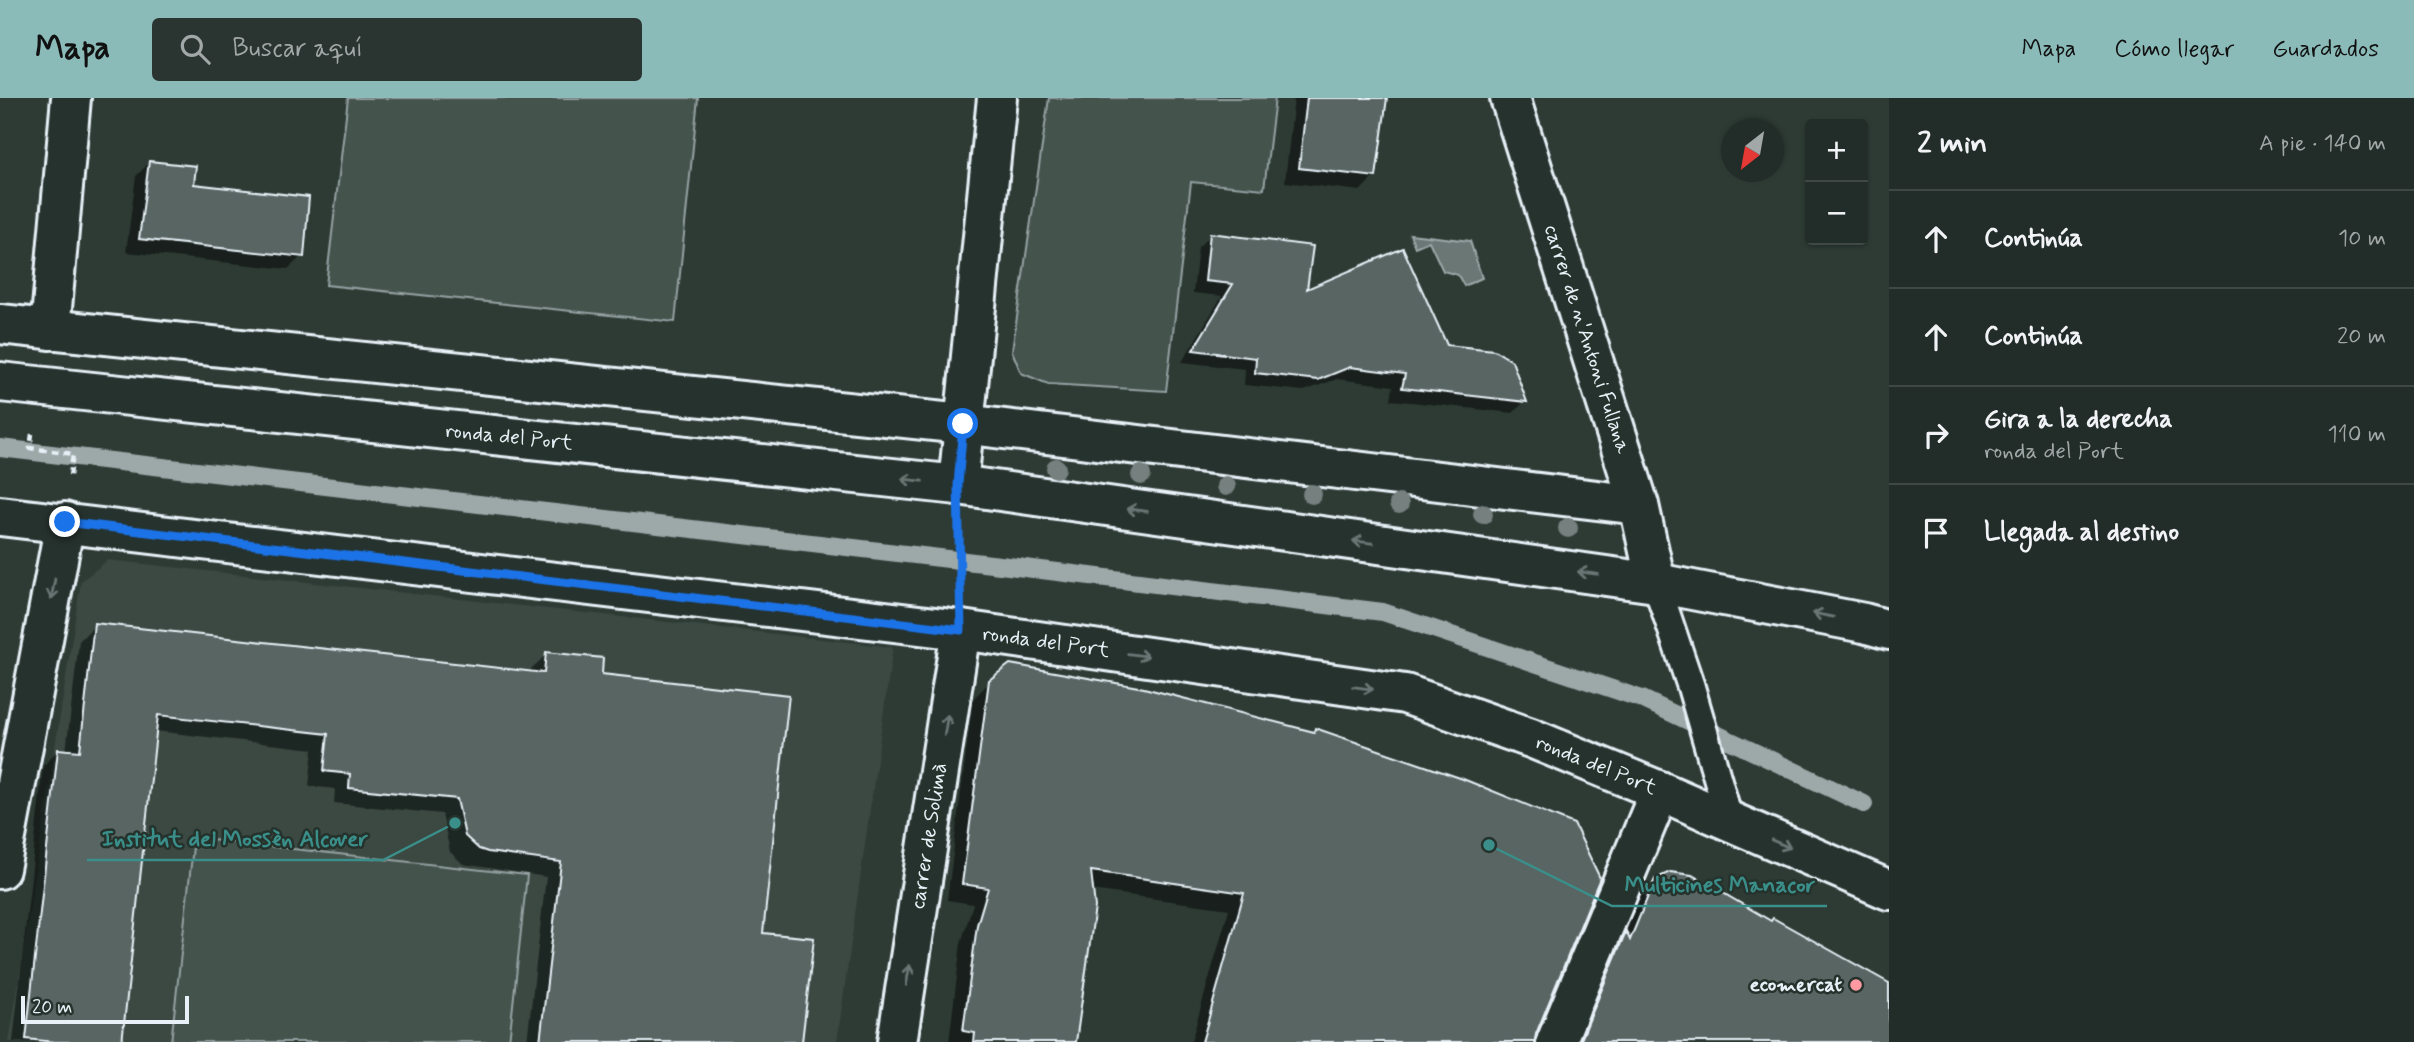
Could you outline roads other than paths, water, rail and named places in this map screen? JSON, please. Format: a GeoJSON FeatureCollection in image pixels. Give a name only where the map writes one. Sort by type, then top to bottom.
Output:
{"type":"FeatureCollection","features":[{"type":"Feature","properties":{"kind":"main road"},"geometry":{"type":"LineString","coordinates":[[50,330],[71,98]]}},
{"type":"Feature","properties":{"kind":"main road"},"geometry":{"type":"LineString","coordinates":[[958,485],[997,98]]}},
{"type":"Feature","properties":{"kind":"main road","name":"carrer de n'Antoni Fullana"},"geometry":{"type":"LineString","coordinates":[[1510,98],[1640,505],[1656,583]]}},
{"type":"Feature","properties":{"kind":"main road"},"geometry":{"type":"LineString","coordinates":[[0,324],[963,424],[1640,505]]}},
{"type":"Feature","properties":{"kind":"main road","name":"ronda del Port"},"geometry":{"type":"LineString","coordinates":[[0,382],[958,485],[1656,583],[1889,630]]}},
{"type":"Feature","properties":{"kind":"main road","name":"ronda del Port"},"geometry":{"type":"LineString","coordinates":[[0,516],[961,630],[1405,694],[1531,738],[1889,890]]}},
{"type":"Feature","properties":{"kind":"main road"},"geometry":{"type":"LineString","coordinates":[[0,869],[65,522]]}},
{"type":"Feature","properties":{"kind":"main road","name":"carrer de Solimà"},"geometry":{"type":"LineString","coordinates":[[897,1042],[961,630]]}},
{"type":"Feature","properties":{"kind":"main road"},"geometry":{"type":"LineString","coordinates":[[1556,1042],[1660,791]]}},
{"type":"Feature","properties":{"kind":"lane"},"geometry":{"type":"LineString","coordinates":[[1656,583],[1691,687],[1730,822]]}},
{"type":"Feature","properties":{"kind":"waterway"},"geometry":{"type":"LineString","coordinates":[[0,448],[1383,612],[1642,699],[1864,804]]}},
{"type":"Feature","properties":{"kind":"place","name":"Institut del Mossèn Alcover"},"geometry":{"type":"Point","coordinates":[455,823]}},
{"type":"Feature","properties":{"kind":"place","name":"Multicines Manacor"},"geometry":{"type":"Point","coordinates":[1489,845]}},
{"type":"Feature","properties":{"kind":"place","name":"ecomercat"},"geometry":{"type":"Point","coordinates":[1856,985]}}]}
